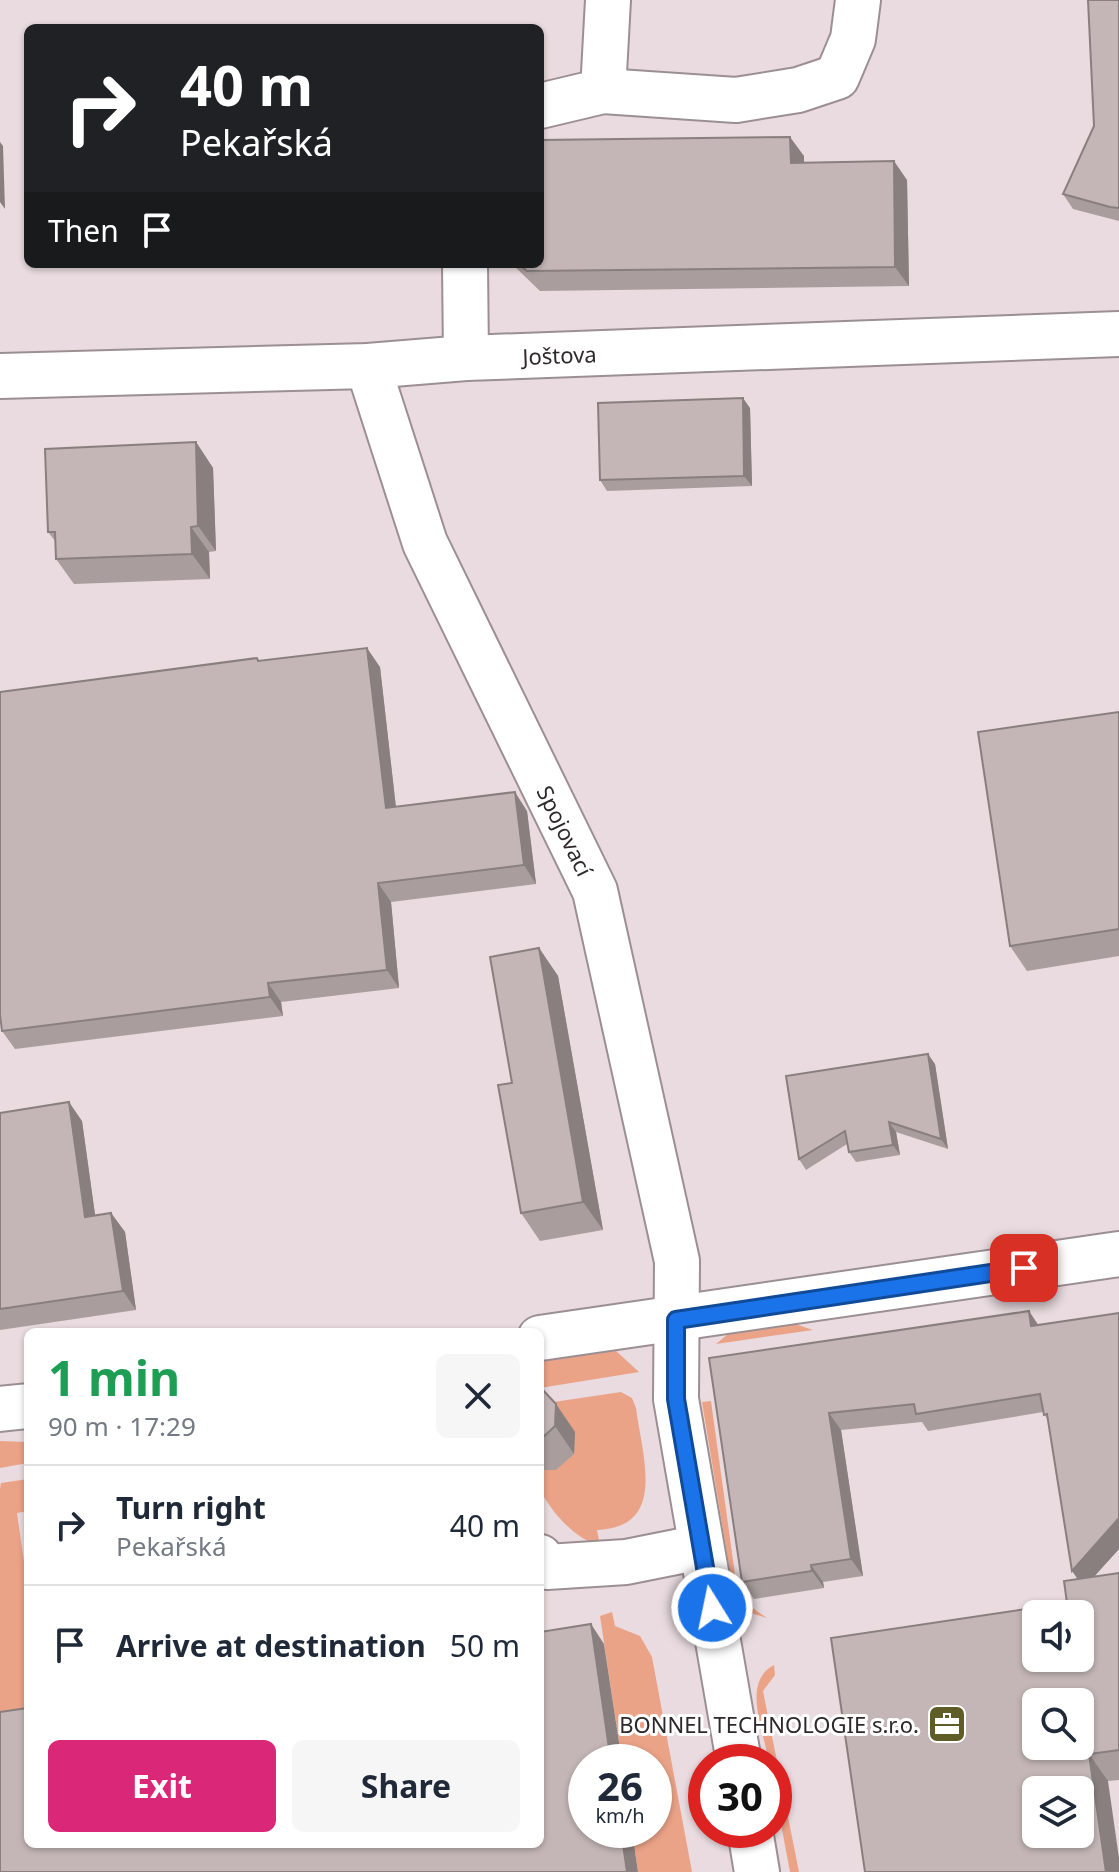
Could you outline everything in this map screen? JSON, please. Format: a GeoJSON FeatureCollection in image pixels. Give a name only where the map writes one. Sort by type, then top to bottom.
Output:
{"type":"FeatureCollection","features":[{"type":"Feature","properties":{"kind":"street"},"geometry":{"type":"LineString","coordinates":[[603,91],[608,0]]}},
{"type":"Feature","properties":{"kind":"street"},"geometry":{"type":"LineString","coordinates":[[544,105],[603,91],[736,100],[798,90],[837,77],[853,39],[858,0]]}},
{"type":"Feature","properties":{"kind":"street"},"geometry":{"type":"LineString","coordinates":[[465,268],[466,358]]}},
{"type":"Feature","properties":{"kind":"street","name":"Joštova"},"geometry":{"type":"LineString","coordinates":[[0,376],[368,366],[466,358],[1119,334]]}},
{"type":"Feature","properties":{"kind":"street","name":"Spojovací"},"geometry":{"type":"LineString","coordinates":[[368,366],[425,543],[595,891],[677,1261],[676,1399],[736,1744]]}},
{"type":"Feature","properties":{"kind":"street"},"geometry":{"type":"LineString","coordinates":[[544,1337],[1119,1254]]}},
{"type":"Feature","properties":{"kind":"street"},"geometry":{"type":"LineString","coordinates":[[0,1409],[24,1406]]}},
{"type":"Feature","properties":{"kind":"street"},"geometry":{"type":"LineString","coordinates":[[544,1563],[547,1567],[626,1562],[701,1547]]}},
{"type":"Feature","properties":{"kind":"street"},"geometry":{"type":"LineString","coordinates":[[753,1848],[757,1872]]}},
{"type":"Feature","properties":{"kind":"shaded area"},"geometry":{"type":"Polygon","coordinates":[[[789,1322],[813,1330],[716,1344],[733,1330],[789,1322]]]}},
{"type":"Feature","properties":{"kind":"shaded area"},"geometry":{"type":"Polygon","coordinates":[[[594,1344],[615,1350],[639,1372],[544,1387],[544,1354],[594,1344]]]}},
{"type":"Feature","properties":{"kind":"shaded area"},"geometry":{"type":"Polygon","coordinates":[[[621,1392],[632,1398],[636,1408],[645,1467],[642,1503],[634,1516],[619,1526],[597,1530],[600,1545],[582,1538],[551,1508],[544,1496],[544,1403],[621,1392]]]}},
{"type":"Feature","properties":{"kind":"shaded area"},"geometry":{"type":"Polygon","coordinates":[[[711,1401],[736,1582],[743,1601],[767,1618],[747,1612],[734,1596],[702,1402],[711,1401]]]}},
{"type":"Feature","properties":{"kind":"shaded area"},"geometry":{"type":"Polygon","coordinates":[[[0,1441],[24,1442],[24,1464],[0,1468],[0,1441]]]}},
{"type":"Feature","properties":{"kind":"shaded area"},"geometry":{"type":"Polygon","coordinates":[[[24,1480],[24,1512],[17,1513],[24,1562],[24,1730],[0,1733],[0,1489],[1,1483],[24,1480]]]}},
{"type":"Feature","properties":{"kind":"shaded area"},"geometry":{"type":"Polygon","coordinates":[[[612,1612],[615,1626],[640,1636],[652,1657],[668,1744],[619,1744],[600,1616],[612,1612]]]}},
{"type":"Feature","properties":{"kind":"shaded area"},"geometry":{"type":"Polygon","coordinates":[[[774,1665],[775,1675],[763,1691],[774,1744],[765,1744],[757,1709],[759,1683],[764,1673],[774,1665]]]}},
{"type":"Feature","properties":{"kind":"shaded area"},"geometry":{"type":"Polygon","coordinates":[[[672,1764],[692,1872],[638,1872],[635,1848],[672,1848],[672,1764]]]}},
{"type":"Feature","properties":{"kind":"shaded area"},"geometry":{"type":"Polygon","coordinates":[[[792,1837],[799,1872],[790,1872],[785,1848],[792,1848],[792,1837]]]}},
{"type":"Feature","properties":{"kind":"building"},"geometry":{"type":"Polygon","coordinates":[[[1088,0],[1119,0],[1119,208],[1063,194],[1094,126],[1088,0]]]}},
{"type":"Feature","properties":{"kind":"building"},"geometry":{"type":"Polygon","coordinates":[[[790,137],[791,163],[894,161],[895,267],[527,271],[524,268],[544,268],[544,140],[790,137]]]}},
{"type":"Feature","properties":{"kind":"building"},"geometry":{"type":"Polygon","coordinates":[[[743,398],[744,476],[600,480],[598,403],[743,398]]]}},
{"type":"Feature","properties":{"kind":"building"},"geometry":{"type":"Polygon","coordinates":[[[196,442],[198,526],[191,527],[192,554],[56,559],[55,532],[48,532],[45,449],[196,442]]]}},
{"type":"Feature","properties":{"kind":"building"},"geometry":{"type":"Polygon","coordinates":[[[367,648],[386,808],[515,792],[524,865],[378,883],[387,970],[268,983],[270,997],[2,1031],[0,692],[257,658],[258,661],[367,648]]]}},
{"type":"Feature","properties":{"kind":"building"},"geometry":{"type":"Polygon","coordinates":[[[1119,712],[1119,929],[1010,946],[978,732],[1119,712]]]}},
{"type":"Feature","properties":{"kind":"building"},"geometry":{"type":"Polygon","coordinates":[[[539,948],[583,1202],[521,1213],[498,1085],[512,1083],[490,957],[539,948]]]}},
{"type":"Feature","properties":{"kind":"building"},"geometry":{"type":"Polygon","coordinates":[[[928,1054],[941,1139],[889,1122],[893,1145],[849,1152],[845,1131],[799,1159],[786,1076],[928,1054]]]}},
{"type":"Feature","properties":{"kind":"building"},"geometry":{"type":"Polygon","coordinates":[[[69,1102],[85,1217],[111,1213],[123,1291],[0,1309],[0,1113],[69,1102]]]}},
{"type":"Feature","properties":{"kind":"building"},"geometry":{"type":"Polygon","coordinates":[[[1029,1311],[1031,1326],[1119,1313],[1119,1518],[1072,1571],[1047,1414],[1044,1415],[1040,1394],[916,1414],[914,1404],[829,1413],[851,1559],[811,1565],[812,1571],[742,1582],[709,1358],[1029,1311]]]}},
{"type":"Feature","properties":{"kind":"building"},"geometry":{"type":"Polygon","coordinates":[[[544,1391],[556,1404],[555,1426],[544,1436],[544,1391]]]}},
{"type":"Feature","properties":{"kind":"building","name":"BONNEL TECHNOLOGIE s.r.o."},"geometry":{"type":"Polygon","coordinates":[[[1119,1573],[1119,1750],[1094,1753],[1094,1688],[1022,1688],[1022,1760],[1090,1760],[1092,1776],[1022,1776],[1022,1848],[1094,1848],[1094,1789],[1106,1872],[865,1872],[831,1638],[1022,1610],[1022,1672],[1094,1672],[1094,1600],[1067,1600],[1064,1581],[1119,1573]]]}},
{"type":"Feature","properties":{"kind":"building"},"geometry":{"type":"Polygon","coordinates":[[[591,1624],[608,1744],[568,1744],[568,1848],[624,1848],[627,1872],[0,1872],[0,1712],[24,1709],[24,1848],[544,1848],[544,1631],[591,1624]]]}},
{"type":"Feature","properties":{"kind":"place","name":"BONNEL TECHNOLOGIE s.r.o."},"geometry":{"type":"Point","coordinates":[947,1724]}},
{"type":"Feature","properties":{"kind":"route"},"geometry":{"type":"LineString","coordinates":[[712,1608],[676,1399],[676,1320],[1024,1268]]}}]}
